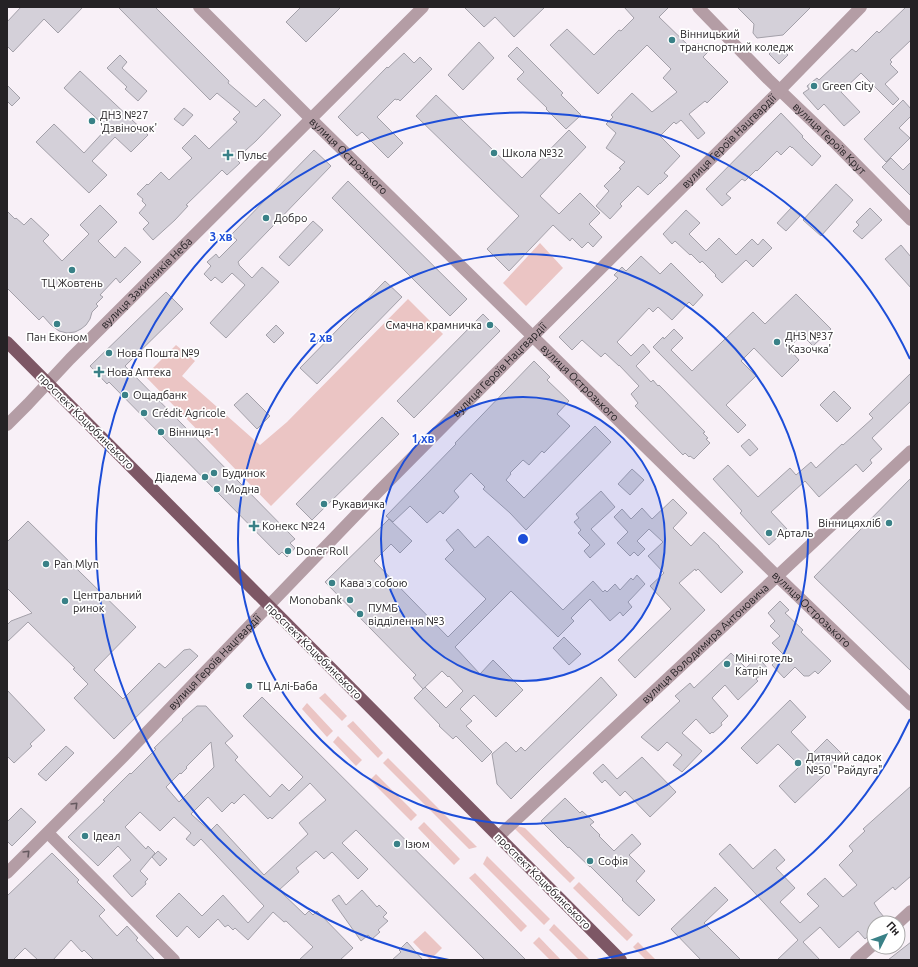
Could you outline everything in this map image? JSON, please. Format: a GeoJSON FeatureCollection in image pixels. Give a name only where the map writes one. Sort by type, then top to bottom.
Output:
{"type":"FeatureCollection","features":[{"type":"Feature","properties":{"kind":"main road","name":"проспект Коцюбинського"},"geometry":{"type":"LineString","coordinates":[[7,342],[621,960]]}},
{"type":"Feature","properties":{"kind":"street","name":"вулиця Острозького"},"geometry":{"type":"LineString","coordinates":[[199,7],[311,119],[777,576],[911,705]]}},
{"type":"Feature","properties":{"kind":"street","name":"вулиця Захисників Неба"},"geometry":{"type":"LineString","coordinates":[[7,426],[70,359],[424,7]]}},
{"type":"Feature","properties":{"kind":"street","name":"вулиця Героїв Крут"},"geometry":{"type":"LineString","coordinates":[[698,7],[911,220]]}},
{"type":"Feature","properties":{"kind":"street","name":"вулиця Героїв Нацгвардії"},"geometry":{"type":"LineString","coordinates":[[7,873],[123,757],[373,498],[861,7]]}},
{"type":"Feature","properties":{"kind":"street","name":"вулиця Володимира Антоновича"},"geometry":{"type":"LineString","coordinates":[[499,836],[911,451]]}},
{"type":"Feature","properties":{"kind":"street"},"geometry":{"type":"LineString","coordinates":[[48,833],[174,960]]}},
{"type":"Feature","properties":{"kind":"street"},"geometry":{"type":"LineString","coordinates":[[856,960],[866,951]]}},
{"type":"Feature","properties":{"kind":"shaded area"},"geometry":{"type":"Polygon","coordinates":[[[540,243],[563,268],[526,306],[503,283],[540,243]]]}},
{"type":"Feature","properties":{"kind":"shaded area"},"geometry":{"type":"Polygon","coordinates":[[[408,299],[443,334],[271,506],[145,376],[176,345],[195,361],[182,376],[260,445],[287,422],[408,299]]]}},
{"type":"Feature","properties":{"kind":"shaded area"},"geometry":{"type":"Polygon","coordinates":[[[325,693],[347,716],[342,721],[319,698],[325,693]]]}},
{"type":"Feature","properties":{"kind":"shaded area"},"geometry":{"type":"Polygon","coordinates":[[[307,703],[333,731],[327,737],[302,709],[307,703]]]}},
{"type":"Feature","properties":{"kind":"shaded area"},"geometry":{"type":"Polygon","coordinates":[[[353,721],[383,753],[378,758],[347,726],[353,721]]]}},
{"type":"Feature","properties":{"kind":"shaded area"},"geometry":{"type":"Polygon","coordinates":[[[338,736],[362,760],[356,766],[333,742],[338,736]]]}},
{"type":"Feature","properties":{"kind":"shaded area"},"geometry":{"type":"Polygon","coordinates":[[[388,758],[477,847],[469,849],[383,763],[388,758]]]}},
{"type":"Feature","properties":{"kind":"shaded area"},"geometry":{"type":"Polygon","coordinates":[[[376,774],[417,815],[411,821],[370,780],[376,774]]]}},
{"type":"Feature","properties":{"kind":"shaded area"},"geometry":{"type":"Polygon","coordinates":[[[424,822],[460,859],[454,865],[418,828],[424,822]]]}},
{"type":"Feature","properties":{"kind":"shaded area"},"geometry":{"type":"Polygon","coordinates":[[[517,826],[525,828],[575,878],[570,883],[514,828],[517,826]]]}},
{"type":"Feature","properties":{"kind":"shaded area"},"geometry":{"type":"Polygon","coordinates":[[[487,856],[550,919],[544,925],[483,864],[487,856]]]}},
{"type":"Feature","properties":{"kind":"shaded area"},"geometry":{"type":"Polygon","coordinates":[[[475,873],[527,926],[521,932],[469,878],[475,873]]]}},
{"type":"Feature","properties":{"kind":"shaded area"},"geometry":{"type":"Polygon","coordinates":[[[579,882],[633,935],[627,941],[573,888],[579,882]]]}},
{"type":"Feature","properties":{"kind":"shaded area"},"geometry":{"type":"Polygon","coordinates":[[[554,924],[590,960],[579,960],[549,930],[554,924]]]}},
{"type":"Feature","properties":{"kind":"shaded area"},"geometry":{"type":"Polygon","coordinates":[[[425,931],[442,948],[430,960],[413,942],[425,931]]]}},
{"type":"Feature","properties":{"kind":"shaded area"},"geometry":{"type":"Polygon","coordinates":[[[539,937],[561,960],[550,960],[533,943],[539,937]]]}},
{"type":"Feature","properties":{"kind":"shaded area"},"geometry":{"type":"Polygon","coordinates":[[[638,942],[656,960],[646,960],[633,947],[638,942]]]}},
{"type":"Feature","properties":{"kind":"building"},"geometry":{"type":"Polygon","coordinates":[[[21,7],[83,7],[58,33],[44,19],[13,52],[7,46],[7,22],[21,7]]]}},
{"type":"Feature","properties":{"kind":"building"},"geometry":{"type":"Polygon","coordinates":[[[118,7],[155,7],[229,81],[228,83],[256,107],[264,99],[281,115],[236,159],[240,163],[227,175],[222,170],[186,205],[188,206],[175,220],[153,240],[143,229],[149,223],[139,213],[146,205],[142,201],[143,199],[137,194],[161,172],[169,180],[192,158],[182,148],[195,135],[209,149],[237,122],[233,119],[240,112],[217,93],[210,100],[118,7]]]}},
{"type":"Feature","properties":{"kind":"building"},"geometry":{"type":"Polygon","coordinates":[[[301,7],[341,7],[306,42],[286,22],[301,7]]]}},
{"type":"Feature","properties":{"kind":"building"},"geometry":{"type":"Polygon","coordinates":[[[464,7],[545,7],[514,37],[495,17],[484,27],[464,7]]]}},
{"type":"Feature","properties":{"kind":"building"},"geometry":{"type":"Polygon","coordinates":[[[624,7],[669,7],[659,17],[692,49],[698,43],[708,52],[703,57],[728,82],[707,103],[705,101],[689,114],[705,133],[698,139],[681,120],[676,124],[674,122],[660,136],[680,156],[664,173],[668,176],[648,195],[638,186],[620,204],[622,206],[610,219],[596,206],[609,191],[604,186],[621,169],[619,168],[625,162],[606,148],[616,133],[606,124],[613,117],[611,115],[632,93],[652,112],[677,92],[663,78],[671,69],[647,45],[598,94],[550,45],[567,29],[594,55],[619,30],[621,31],[634,18],[624,7]]]}},
{"type":"Feature","properties":{"kind":"building"},"geometry":{"type":"Polygon","coordinates":[[[737,7],[811,7],[783,35],[757,38],[753,33],[754,24],[737,7]]]}},
{"type":"Feature","properties":{"kind":"building"},"geometry":{"type":"Polygon","coordinates":[[[906,7],[911,7],[911,40],[890,60],[892,62],[890,64],[898,72],[885,84],[899,99],[893,105],[861,73],[841,92],[860,112],[844,126],[824,104],[818,110],[803,93],[809,89],[807,86],[817,78],[819,80],[852,49],[856,52],[877,31],[879,33],[906,7]]]}},
{"type":"Feature","properties":{"kind":"building"},"geometry":{"type":"Polygon","coordinates":[[[479,42],[494,58],[463,90],[448,75],[479,42]]]}},
{"type":"Feature","properties":{"kind":"building"},"geometry":{"type":"Polygon","coordinates":[[[778,45],[788,55],[779,64],[769,54],[778,45]]]}},
{"type":"Feature","properties":{"kind":"building"},"geometry":{"type":"Polygon","coordinates":[[[517,47],[563,93],[561,95],[581,115],[566,129],[517,79],[524,72],[508,56],[517,47]]]}},
{"type":"Feature","properties":{"kind":"building"},"geometry":{"type":"Polygon","coordinates":[[[404,53],[414,63],[420,57],[432,69],[400,101],[395,99],[377,117],[403,143],[388,158],[362,132],[357,136],[338,117],[387,67],[388,68],[404,53]]]}},
{"type":"Feature","properties":{"kind":"building"},"geometry":{"type":"Polygon","coordinates":[[[120,55],[127,62],[122,68],[147,91],[138,101],[125,89],[127,87],[107,68],[120,55]]]}},
{"type":"Feature","properties":{"kind":"building"},"geometry":{"type":"Polygon","coordinates":[[[80,71],[148,135],[131,152],[115,137],[92,161],[107,175],[89,193],[36,142],[54,124],[84,153],[107,128],[64,88],[80,71]]]}},
{"type":"Feature","properties":{"kind":"building"},"geometry":{"type":"Polygon","coordinates":[[[7,85],[20,98],[12,106],[7,101],[7,85]]]}},
{"type":"Feature","properties":{"kind":"building"},"geometry":{"type":"Polygon","coordinates":[[[436,95],[522,178],[569,130],[586,147],[540,196],[559,214],[580,193],[600,213],[589,224],[602,237],[593,247],[588,242],[582,248],[572,238],[570,241],[553,225],[509,271],[487,249],[519,216],[416,116],[436,95]]]}},
{"type":"Feature","properties":{"kind":"building"},"geometry":{"type":"Polygon","coordinates":[[[903,100],[911,109],[911,116],[899,128],[910,138],[886,162],[864,139],[903,100]]]}},
{"type":"Feature","properties":{"kind":"building"},"geometry":{"type":"Polygon","coordinates":[[[184,108],[193,115],[183,126],[174,119],[184,108]]]}},
{"type":"Feature","properties":{"kind":"building"},"geometry":{"type":"Polygon","coordinates":[[[781,113],[821,156],[812,166],[790,146],[781,155],[777,151],[757,171],[756,170],[745,181],[742,179],[726,194],[731,198],[722,206],[706,189],[781,113]]]}},
{"type":"Feature","properties":{"kind":"building"},"geometry":{"type":"Polygon","coordinates":[[[314,150],[331,166],[238,262],[239,265],[252,278],[262,267],[279,282],[226,338],[210,323],[245,285],[232,273],[222,283],[215,277],[211,281],[204,274],[211,266],[207,262],[216,254],[219,258],[237,240],[231,235],[314,150]]]}},
{"type":"Feature","properties":{"kind":"building"},"geometry":{"type":"Polygon","coordinates":[[[891,158],[903,170],[911,162],[911,196],[882,167],[891,158]]]}},
{"type":"Feature","properties":{"kind":"building"},"geometry":{"type":"Polygon","coordinates":[[[348,181],[467,299],[450,316],[332,198],[348,181]]]}},
{"type":"Feature","properties":{"kind":"building"},"geometry":{"type":"Polygon","coordinates":[[[836,184],[853,200],[821,236],[803,220],[836,184]]]}},
{"type":"Feature","properties":{"kind":"building"},"geometry":{"type":"Polygon","coordinates":[[[100,205],[117,222],[98,241],[115,258],[125,247],[141,262],[120,283],[116,278],[100,295],[103,297],[96,304],[98,306],[92,312],[86,325],[75,332],[67,333],[59,331],[43,316],[39,320],[7,288],[7,211],[24,225],[31,218],[49,235],[43,241],[62,261],[89,234],[80,225],[100,205]]]}},
{"type":"Feature","properties":{"kind":"building"},"geometry":{"type":"Polygon","coordinates":[[[791,208],[800,216],[786,231],[777,223],[791,208]]]}},
{"type":"Feature","properties":{"kind":"building"},"geometry":{"type":"Polygon","coordinates":[[[870,208],[882,220],[862,239],[853,231],[859,225],[856,222],[870,208]]]}},
{"type":"Feature","properties":{"kind":"building"},"geometry":{"type":"Polygon","coordinates":[[[686,210],[700,223],[689,234],[706,251],[719,238],[736,255],[752,239],[758,245],[763,239],[772,248],[753,267],[746,260],[722,283],[702,261],[700,263],[675,241],[672,244],[663,234],[686,210]]]}},
{"type":"Feature","properties":{"kind":"building"},"geometry":{"type":"Polygon","coordinates":[[[313,221],[323,230],[289,266],[279,257],[313,221]]]}},
{"type":"Feature","properties":{"kind":"building"},"geometry":{"type":"Polygon","coordinates":[[[901,245],[911,257],[911,288],[885,259],[901,245]]]}},
{"type":"Feature","properties":{"kind":"building"},"geometry":{"type":"Polygon","coordinates":[[[641,256],[660,274],[671,263],[703,295],[693,306],[689,302],[672,320],[658,307],[653,312],[649,308],[617,342],[631,356],[643,344],[650,352],[636,366],[651,382],[653,380],[658,386],[659,385],[705,432],[703,433],[708,438],[706,439],[710,443],[694,459],[685,453],[683,455],[635,406],[638,403],[631,394],[639,386],[619,365],[605,353],[601,357],[582,340],[572,350],[559,337],[618,278],[614,275],[622,267],[626,271],[641,256]]]}},
{"type":"Feature","properties":{"kind":"building"},"geometry":{"type":"Polygon","coordinates":[[[385,281],[402,297],[317,384],[300,368],[385,281]]]}},
{"type":"Feature","properties":{"kind":"building","name":"Будинок"},"geometry":{"type":"Polygon","coordinates":[[[166,292],[183,309],[125,366],[295,539],[290,543],[295,548],[287,557],[282,552],[279,555],[109,382],[107,384],[90,366],[166,292]]]}},
{"type":"Feature","properties":{"kind":"building"},"geometry":{"type":"Polygon","coordinates":[[[796,294],[831,329],[813,346],[802,335],[788,348],[799,360],[782,377],[754,348],[741,361],[756,376],[726,405],[746,425],[738,433],[653,347],[674,329],[683,338],[671,350],[692,371],[753,312],[765,324],[796,294]]]}},
{"type":"Feature","properties":{"kind":"building"},"geometry":{"type":"Polygon","coordinates":[[[483,314],[500,331],[414,418],[397,401],[483,314]]]}},
{"type":"Feature","properties":{"kind":"building"},"geometry":{"type":"Polygon","coordinates":[[[276,325],[284,333],[274,343],[266,335],[276,325]]]}},
{"type":"Feature","properties":{"kind":"building"},"geometry":{"type":"Polygon","coordinates":[[[534,361],[550,377],[547,380],[569,401],[557,414],[570,426],[544,453],[542,451],[529,465],[523,460],[510,473],[511,474],[506,480],[524,498],[595,426],[611,442],[526,530],[510,513],[483,489],[485,487],[471,473],[454,491],[459,497],[443,514],[440,511],[427,523],[410,506],[393,522],[386,516],[456,444],[455,443],[534,361]]]}},
{"type":"Feature","properties":{"kind":"building"},"geometry":{"type":"Polygon","coordinates":[[[911,373],[911,401],[872,438],[882,449],[870,460],[872,463],[863,472],[856,464],[819,497],[805,481],[771,512],[787,529],[769,545],[740,513],[742,511],[713,479],[728,465],[758,497],[790,468],[796,475],[811,462],[816,468],[873,418],[869,414],[911,373]]]}},
{"type":"Feature","properties":{"kind":"building"},"geometry":{"type":"Polygon","coordinates":[[[834,391],[851,408],[837,422],[820,405],[834,391]]]}},
{"type":"Feature","properties":{"kind":"building"},"geometry":{"type":"Polygon","coordinates":[[[247,393],[270,416],[257,429],[234,405],[247,393]]]}},
{"type":"Feature","properties":{"kind":"building"},"geometry":{"type":"Polygon","coordinates":[[[382,417],[399,434],[312,520],[296,504],[382,417]]]}},
{"type":"Feature","properties":{"kind":"building"},"geometry":{"type":"Polygon","coordinates":[[[749,439],[758,449],[750,456],[741,446],[749,439]]]}},
{"type":"Feature","properties":{"kind":"building"},"geometry":{"type":"Polygon","coordinates":[[[632,469],[644,480],[630,495],[618,484],[632,469]]]}},
{"type":"Feature","properties":{"kind":"building","name":"Вінницяхліб"},"geometry":{"type":"Polygon","coordinates":[[[911,478],[911,671],[814,577],[911,478]]]}},
{"type":"Feature","properties":{"kind":"building"},"geometry":{"type":"Polygon","coordinates":[[[601,491],[615,507],[591,529],[605,544],[590,558],[584,551],[590,545],[578,533],[581,530],[574,522],[579,518],[576,514],[601,491]]]}},
{"type":"Feature","properties":{"kind":"building"},"geometry":{"type":"Polygon","coordinates":[[[673,499],[687,513],[673,528],[691,546],[704,532],[743,572],[721,593],[698,569],[696,571],[695,569],[679,583],[705,610],[635,678],[618,660],[671,609],[650,586],[664,573],[648,556],[663,542],[649,529],[637,541],[645,549],[638,556],[634,552],[630,556],[617,543],[628,532],[614,517],[622,509],[631,519],[642,508],[652,519],[673,499]]]}},
{"type":"Feature","properties":{"kind":"building"},"geometry":{"type":"Polygon","coordinates":[[[389,519],[412,541],[400,553],[391,544],[374,561],[448,637],[486,599],[445,559],[454,550],[446,540],[458,529],[475,548],[488,536],[563,610],[593,581],[603,592],[605,590],[607,592],[615,584],[620,590],[631,578],[633,580],[637,575],[645,584],[628,602],[632,607],[623,616],[620,612],[610,621],[590,599],[571,618],[574,621],[558,637],[511,591],[455,647],[480,674],[493,660],[523,690],[496,717],[474,695],[460,709],[472,721],[466,726],[492,752],[482,762],[456,736],[453,739],[439,726],[440,725],[414,698],[423,689],[413,678],[416,675],[325,582],[389,519]],[[442,671],[425,687],[446,708],[463,691],[449,676],[448,677],[442,671]]]}},
{"type":"Feature","properties":{"kind":"building","name":"Центральний ринок"},"geometry":{"type":"Polygon","coordinates":[[[28,521],[136,627],[94,670],[123,699],[159,663],[165,668],[184,650],[190,649],[198,656],[114,739],[74,698],[88,684],[73,669],[75,668],[28,622],[7,642],[7,625],[11,621],[32,613],[7,588],[7,542],[28,521]]]}},
{"type":"Feature","properties":{"kind":"building"},"geometry":{"type":"Polygon","coordinates":[[[780,601],[789,610],[785,613],[803,630],[801,632],[831,661],[818,674],[815,671],[809,676],[804,676],[795,667],[784,678],[772,665],[783,654],[772,643],[780,636],[770,626],[775,621],[768,613],[780,601]]]}},
{"type":"Feature","properties":{"kind":"building"},"geometry":{"type":"Polygon","coordinates":[[[564,637],[581,654],[569,665],[553,648],[564,637]]]}},
{"type":"Feature","properties":{"kind":"building"},"geometry":{"type":"Polygon","coordinates":[[[731,653],[746,668],[758,657],[768,669],[756,679],[758,681],[738,700],[725,685],[712,698],[728,716],[721,723],[722,725],[713,733],[712,732],[710,734],[696,719],[682,733],[702,751],[682,772],[673,765],[682,755],[667,742],[658,751],[641,737],[680,701],[675,696],[690,683],[694,688],[731,653]]]}},
{"type":"Feature","properties":{"kind":"building"},"geometry":{"type":"Polygon","coordinates":[[[601,677],[617,695],[511,799],[497,784],[492,754],[506,742],[516,752],[521,747],[525,751],[601,677]]]}},
{"type":"Feature","properties":{"kind":"building"},"geometry":{"type":"Polygon","coordinates":[[[7,690],[45,730],[30,744],[32,746],[14,763],[7,756],[7,690]]]}},
{"type":"Feature","properties":{"kind":"building"},"geometry":{"type":"Polygon","coordinates":[[[262,697],[526,960],[485,960],[356,830],[342,843],[368,869],[358,879],[332,852],[324,859],[316,851],[296,868],[299,872],[279,890],[305,915],[309,911],[313,915],[317,911],[353,948],[340,960],[299,960],[313,947],[286,921],[284,922],[273,912],[248,940],[235,928],[233,930],[228,925],[225,927],[218,919],[199,938],[187,926],[177,937],[156,916],[179,893],[202,916],[223,895],[248,923],[264,906],[201,839],[194,846],[186,839],[191,833],[174,817],[160,831],[140,812],[125,827],[146,849],[148,846],[155,853],[140,871],[148,879],[145,882],[146,884],[132,897],[113,876],[131,860],[118,846],[98,866],[68,837],[105,801],[103,800],[130,773],[131,774],[156,749],[154,748],[183,720],[182,719],[197,706],[206,706],[233,736],[225,743],[238,757],[235,760],[270,797],[282,784],[289,791],[303,777],[243,716],[262,697]],[[211,742],[181,774],[180,773],[166,787],[179,802],[214,767],[211,742]],[[310,783],[272,819],[270,817],[268,819],[244,794],[234,804],[232,802],[222,812],[208,797],[191,814],[210,831],[217,824],[264,875],[308,834],[299,823],[326,800],[310,783]]]}},
{"type":"Feature","properties":{"kind":"building"},"geometry":{"type":"Polygon","coordinates":[[[790,700],[806,717],[791,732],[812,754],[827,739],[844,756],[795,803],[779,786],[800,766],[778,744],[757,764],[741,748],[790,700]]]}},
{"type":"Feature","properties":{"kind":"building"},"geometry":{"type":"Polygon","coordinates":[[[66,746],[74,753],[46,781],[38,774],[66,746]]]}},
{"type":"Feature","properties":{"kind":"building"},"geometry":{"type":"Polygon","coordinates":[[[642,757],[676,792],[650,817],[625,791],[620,796],[605,780],[602,783],[593,773],[603,764],[617,779],[642,757]]]}},
{"type":"Feature","properties":{"kind":"building"},"geometry":{"type":"Polygon","coordinates":[[[911,786],[911,876],[895,890],[893,887],[874,903],[882,915],[866,915],[865,939],[858,931],[839,948],[820,927],[803,942],[820,960],[777,960],[798,940],[719,854],[730,844],[753,869],[775,849],[785,860],[776,868],[795,888],[780,902],[800,923],[819,906],[807,894],[825,878],[843,897],[857,885],[839,865],[853,851],[849,846],[865,831],[863,829],[911,786]]]}},
{"type":"Feature","properties":{"kind":"building"},"geometry":{"type":"Polygon","coordinates":[[[565,798],[580,813],[582,811],[594,822],[590,825],[614,851],[632,834],[641,844],[629,855],[645,871],[636,881],[655,900],[639,916],[590,866],[569,847],[568,848],[541,821],[565,798]]]}},
{"type":"Feature","properties":{"kind":"building"},"geometry":{"type":"Polygon","coordinates":[[[21,808],[36,822],[12,846],[7,841],[7,822],[21,808]]]}},
{"type":"Feature","properties":{"kind":"building"},"geometry":{"type":"Polygon","coordinates":[[[158,851],[167,859],[160,866],[152,857],[158,851]]]}},
{"type":"Feature","properties":{"kind":"building"},"geometry":{"type":"Polygon","coordinates":[[[52,853],[79,880],[77,882],[105,910],[99,916],[117,936],[127,926],[138,938],[136,940],[155,960],[94,960],[84,950],[82,952],[71,940],[53,960],[38,960],[25,948],[13,960],[7,960],[7,896],[52,853]]]}},
{"type":"Feature","properties":{"kind":"building"},"geometry":{"type":"Polygon","coordinates":[[[715,887],[728,900],[704,923],[741,960],[701,960],[671,929],[715,887]]]}},
{"type":"Feature","properties":{"kind":"building"},"geometry":{"type":"Polygon","coordinates":[[[362,890],[377,907],[379,905],[387,913],[383,917],[388,921],[378,930],[380,932],[372,939],[368,935],[361,941],[332,900],[339,895],[346,905],[362,890]]]}},
{"type":"Feature","properties":{"kind":"building"},"geometry":{"type":"Polygon","coordinates":[[[407,942],[423,960],[392,960],[401,952],[399,950],[407,942]]]}},
{"type":"Feature","properties":{"kind":"building"},"geometry":{"type":"Polygon","coordinates":[[[911,942],[911,960],[888,960],[894,955],[906,955],[906,946],[911,942]]]}},
{"type":"Feature","properties":{"kind":"place","name":"Вінницький транспортний коледж"},"geometry":{"type":"Point","coordinates":[672,40]}},
{"type":"Feature","properties":{"kind":"place","name":"Green City"},"geometry":{"type":"Point","coordinates":[814,86]}},
{"type":"Feature","properties":{"kind":"place","name":"ДНЗ №27 'Дзвіночок'"},"geometry":{"type":"Point","coordinates":[92,121]}},
{"type":"Feature","properties":{"kind":"place","name":"Школа №32"},"geometry":{"type":"Point","coordinates":[494,153]}},
{"type":"Feature","properties":{"kind":"place","name":"Пульс"},"geometry":{"type":"Point","coordinates":[228,155]}},
{"type":"Feature","properties":{"kind":"place","name":"Добро"},"geometry":{"type":"Point","coordinates":[266,218]}},
{"type":"Feature","properties":{"kind":"place","name":"ТЦ Жовтень"},"geometry":{"type":"Point","coordinates":[72,270]}},
{"type":"Feature","properties":{"kind":"place","name":"Пан Економ"},"geometry":{"type":"Point","coordinates":[57,324]}},
{"type":"Feature","properties":{"kind":"place","name":"Смачна крамничка"},"geometry":{"type":"Point","coordinates":[490,325]}},
{"type":"Feature","properties":{"kind":"place","name":"ДНЗ №37 'Казочка'"},"geometry":{"type":"Point","coordinates":[777,342]}},
{"type":"Feature","properties":{"kind":"place","name":"Нова Пошта №9"},"geometry":{"type":"Point","coordinates":[109,353]}},
{"type":"Feature","properties":{"kind":"place","name":"Нова Аптека"},"geometry":{"type":"Point","coordinates":[99,372]}},
{"type":"Feature","properties":{"kind":"place","name":"Ощадбанк"},"geometry":{"type":"Point","coordinates":[125,395]}},
{"type":"Feature","properties":{"kind":"place","name":"Crédit Agricole"},"geometry":{"type":"Point","coordinates":[144,413]}},
{"type":"Feature","properties":{"kind":"place","name":"Вінниця-1"},"geometry":{"type":"Point","coordinates":[161,432]}},
{"type":"Feature","properties":{"kind":"place","name":"Будинок"},"geometry":{"type":"Point","coordinates":[214,473]}},
{"type":"Feature","properties":{"kind":"place","name":"Діадема"},"geometry":{"type":"Point","coordinates":[205,477]}},
{"type":"Feature","properties":{"kind":"place","name":"Модна"},"geometry":{"type":"Point","coordinates":[217,489]}},
{"type":"Feature","properties":{"kind":"place","name":"Рукавичка"},"geometry":{"type":"Point","coordinates":[324,504]}},
{"type":"Feature","properties":{"kind":"place","name":"Вінницяхліб"},"geometry":{"type":"Point","coordinates":[889,523]}},
{"type":"Feature","properties":{"kind":"place","name":"Конекс №24"},"geometry":{"type":"Point","coordinates":[254,526]}},
{"type":"Feature","properties":{"kind":"place","name":"Арталь"},"geometry":{"type":"Point","coordinates":[769,533]}},
{"type":"Feature","properties":{"kind":"place","name":"Doner Roll"},"geometry":{"type":"Point","coordinates":[288,551]}},
{"type":"Feature","properties":{"kind":"place","name":"Pan Mlyn"},"geometry":{"type":"Point","coordinates":[46,564]}},
{"type":"Feature","properties":{"kind":"place","name":"Кава з собою"},"geometry":{"type":"Point","coordinates":[332,583]}},
{"type":"Feature","properties":{"kind":"place","name":"Monobank"},"geometry":{"type":"Point","coordinates":[350,600]}},
{"type":"Feature","properties":{"kind":"place","name":"Центральний ринок"},"geometry":{"type":"Point","coordinates":[65,601]}},
{"type":"Feature","properties":{"kind":"place","name":"ПУМБ відділення №3"},"geometry":{"type":"Point","coordinates":[360,614]}},
{"type":"Feature","properties":{"kind":"place","name":"Міні готель Катрін"},"geometry":{"type":"Point","coordinates":[727,664]}},
{"type":"Feature","properties":{"kind":"place","name":"ТЦ Алі-Баба"},"geometry":{"type":"Point","coordinates":[249,686]}},
{"type":"Feature","properties":{"kind":"place","name":"Дитячий садок №50 \"Райдуга\""},"geometry":{"type":"Point","coordinates":[798,763]}},
{"type":"Feature","properties":{"kind":"place","name":"Ідеал"},"geometry":{"type":"Point","coordinates":[85,836]}},
{"type":"Feature","properties":{"kind":"place","name":"Ізюм"},"geometry":{"type":"Point","coordinates":[397,844]}},
{"type":"Feature","properties":{"kind":"place","name":"Софія"},"geometry":{"type":"Point","coordinates":[590,861]}}]}
